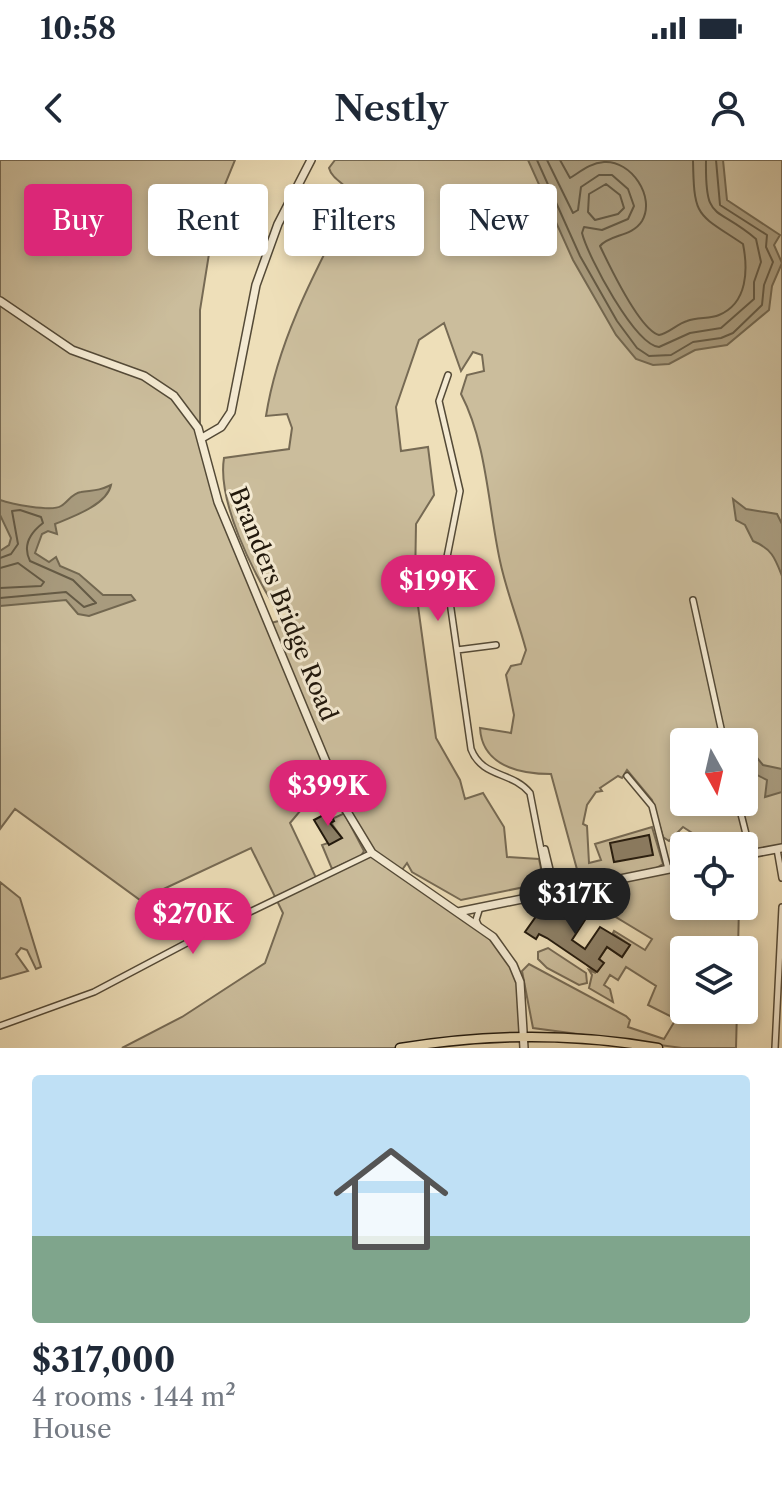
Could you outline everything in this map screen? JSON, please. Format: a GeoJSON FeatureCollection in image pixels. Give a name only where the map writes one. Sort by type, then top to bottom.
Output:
{"type":"FeatureCollection","features":[{"type":"Feature","properties":{"kind":"main road"},"geometry":{"type":"LineString","coordinates":[[400,1048],[524,1037],[599,1040],[658,1048]]}},
{"type":"Feature","properties":{"kind":"street"},"geometry":{"type":"LineString","coordinates":[[202,438],[221,427],[231,412],[256,285],[278,224],[311,160]]}},
{"type":"Feature","properties":{"kind":"street","name":"Branders Bridge Road"},"geometry":{"type":"LineString","coordinates":[[0,301],[72,350],[164,387],[188,411],[202,438],[218,502],[346,810],[372,853],[390,869],[493,937],[513,965],[520,982],[524,1048]]}},
{"type":"Feature","properties":{"kind":"street"},"geometry":{"type":"LineString","coordinates":[[448,375],[439,401],[460,491],[445,555],[473,755],[484,769],[519,782],[530,793],[552,890]]}},
{"type":"Feature","properties":{"kind":"street"},"geometry":{"type":"LineString","coordinates":[[448,587],[467,584],[478,577]]}},
{"type":"Feature","properties":{"kind":"street"},"geometry":{"type":"LineString","coordinates":[[693,600],[721,728]]}},
{"type":"Feature","properties":{"kind":"street"},"geometry":{"type":"LineString","coordinates":[[457,651],[496,645]]}},
{"type":"Feature","properties":{"kind":"street"},"geometry":{"type":"LineString","coordinates":[[458,912],[552,890],[668,869],[652,806],[627,776]]}},
{"type":"Feature","properties":{"kind":"street"},"geometry":{"type":"LineString","coordinates":[[758,852],[780,848],[782,878]]}},
{"type":"Feature","properties":{"kind":"street"},"geometry":{"type":"LineString","coordinates":[[0,1026],[94,992],[200,936],[372,853]]}},
{"type":"Feature","properties":{"kind":"street"},"geometry":{"type":"LineString","coordinates":[[479,927],[476,920],[480,906]]}},
{"type":"Feature","properties":{"kind":"street"},"geometry":{"type":"LineString","coordinates":[[775,1048],[782,907]]}},
{"type":"Feature","properties":{"kind":"shaded area"},"geometry":{"type":"Polygon","coordinates":[[[0,160],[235,160],[225,184],[148,184],[148,256],[209,256],[200,310],[200,433],[218,502],[339,794],[300,811],[290,823],[317,880],[372,853],[456,910],[477,928],[510,964],[518,981],[523,1036],[395,1048],[122,1048],[182,1017],[265,963],[283,913],[251,848],[140,900],[15,809],[0,829],[0,160]]]}},
{"type":"Feature","properties":{"kind":"shaded area"},"geometry":{"type":"Polygon","coordinates":[[[335,160],[782,160],[782,846],[758,850],[758,832],[691,832],[683,827],[678,832],[670,832],[669,841],[663,837],[652,800],[627,770],[622,778],[618,776],[600,788],[602,791],[596,792],[587,805],[583,824],[587,826],[589,863],[601,860],[595,844],[652,827],[663,864],[651,871],[581,884],[551,774],[515,769],[504,765],[487,751],[480,728],[511,733],[514,715],[506,675],[511,666],[521,664],[526,650],[505,583],[476,433],[461,394],[467,375],[484,371],[482,355],[473,352],[461,371],[444,323],[419,340],[396,407],[401,451],[428,447],[434,495],[416,524],[415,584],[436,738],[460,780],[465,799],[483,793],[504,827],[507,857],[539,859],[543,878],[539,884],[461,900],[412,872],[407,863],[402,870],[408,877],[372,849],[349,809],[271,623],[290,618],[294,613],[277,610],[258,577],[231,515],[223,475],[224,458],[289,449],[292,428],[287,414],[266,416],[290,331],[324,256],[424,256],[424,184],[342,184],[329,168],[335,160]]]}},
{"type":"Feature","properties":{"kind":"shaded area"},"geometry":{"type":"Polygon","coordinates":[[[342,809],[364,851],[361,856],[332,869],[322,845],[342,838],[332,824],[334,818],[343,814],[342,809]]]}},
{"type":"Feature","properties":{"kind":"shaded area"},"geometry":{"type":"Polygon","coordinates":[[[670,869],[670,920],[739,920],[738,936],[670,936],[670,1016],[648,1005],[656,986],[626,967],[618,980],[610,975],[604,985],[610,989],[613,1002],[589,988],[592,975],[589,970],[596,973],[587,965],[598,971],[603,963],[599,959],[607,947],[622,957],[630,945],[614,934],[610,939],[614,931],[645,950],[652,939],[604,910],[595,908],[591,913],[588,906],[569,892],[670,869]]]}},
{"type":"Feature","properties":{"kind":"shaded area"},"geometry":{"type":"Polygon","coordinates":[[[0,882],[20,898],[41,967],[36,969],[27,950],[21,948],[16,954],[28,971],[0,979],[0,882]]]}},
{"type":"Feature","properties":{"kind":"shaded area"},"geometry":{"type":"Polygon","coordinates":[[[548,948],[586,973],[587,983],[579,985],[547,968],[538,959],[538,952],[548,948]]]}},
{"type":"Feature","properties":{"kind":"shaded area"},"geometry":{"type":"Polygon","coordinates":[[[529,964],[626,1016],[630,1020],[628,1027],[664,1039],[673,1024],[737,1024],[736,1048],[682,1048],[533,1028],[522,971],[529,964]]]}},
{"type":"Feature","properties":{"kind":"water"},"geometry":{"type":"Polygon","coordinates":[[[528,160],[723,160],[727,200],[780,235],[774,245],[782,263],[772,286],[769,310],[727,345],[695,350],[669,364],[653,365],[636,359],[616,335],[573,260],[557,224],[557,184],[539,184],[528,160]]]}},
{"type":"Feature","properties":{"kind":"water"},"geometry":{"type":"Polygon","coordinates":[[[111,485],[96,504],[55,524],[57,534],[48,531],[42,534],[35,553],[49,562],[56,557],[60,566],[79,574],[103,595],[131,595],[135,600],[89,616],[78,614],[66,600],[0,606],[0,551],[9,545],[11,538],[0,515],[0,500],[31,507],[56,508],[78,493],[111,485]]]}},
{"type":"Feature","properties":{"kind":"water"},"geometry":{"type":"Polygon","coordinates":[[[733,499],[746,509],[777,514],[782,524],[782,576],[772,555],[753,541],[745,525],[736,520],[733,499]]]}},
{"type":"Feature","properties":{"kind":"water"},"geometry":{"type":"Polygon","coordinates":[[[758,759],[763,765],[782,769],[782,792],[765,797],[767,780],[758,776],[758,759]]]}},
{"type":"Feature","properties":{"kind":"building"},"geometry":{"type":"Polygon","coordinates":[[[329,812],[334,821],[330,823],[342,838],[329,845],[314,820],[329,812]]]}},
{"type":"Feature","properties":{"kind":"building"},"geometry":{"type":"Polygon","coordinates":[[[649,835],[653,855],[614,862],[610,843],[649,835]]]}},
{"type":"Feature","properties":{"kind":"building"},"geometry":{"type":"Polygon","coordinates":[[[554,905],[585,920],[572,940],[585,949],[600,927],[630,945],[622,957],[607,947],[599,959],[604,963],[597,972],[547,938],[539,934],[536,939],[525,932],[542,908],[549,913],[554,905]]]}}]}
